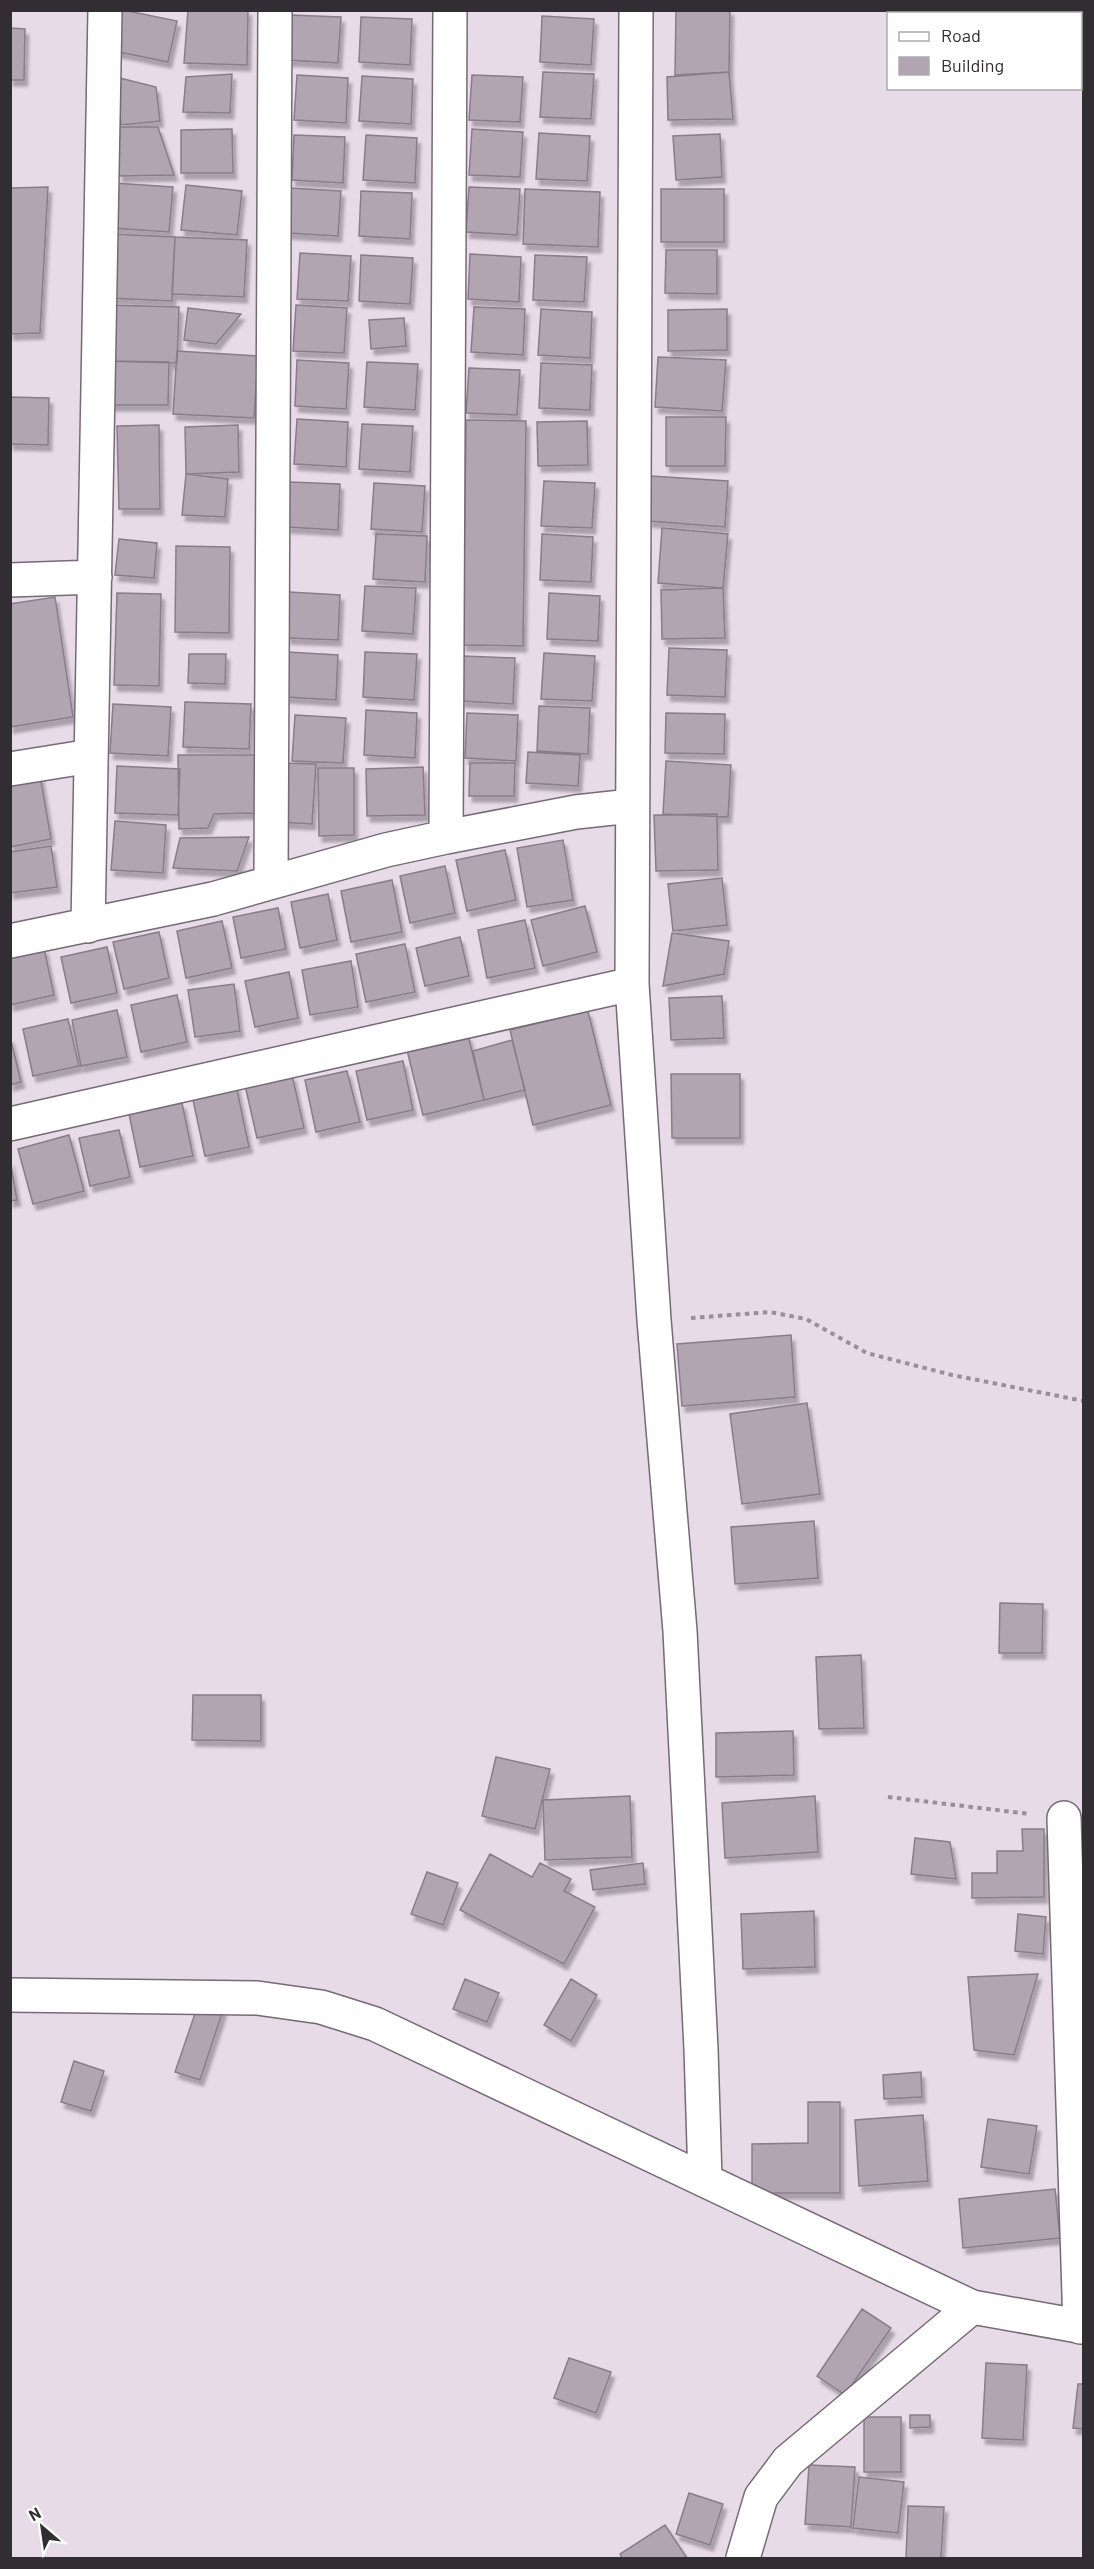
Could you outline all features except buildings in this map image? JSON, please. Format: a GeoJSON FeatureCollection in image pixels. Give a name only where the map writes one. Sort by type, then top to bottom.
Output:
{"type":"FeatureCollection","features":[{"type":"Feature","properties":{"kind":"street"},"geometry":{"type":"LineString","coordinates":[[88,926],[105,10]]}},
{"type":"Feature","properties":{"kind":"street"},"geometry":{"type":"LineString","coordinates":[[271,881],[275,10]]}},
{"type":"Feature","properties":{"kind":"street"},"geometry":{"type":"LineString","coordinates":[[446,837],[450,10]]}},
{"type":"Feature","properties":{"kind":"street"},"geometry":{"type":"LineString","coordinates":[[636,10],[632,984],[654,1320],[680,1631],[701,2049],[705,2179]]}},
{"type":"Feature","properties":{"kind":"street"},"geometry":{"type":"LineString","coordinates":[[10,580],[95,577]]}},
{"type":"Feature","properties":{"kind":"street"},"geometry":{"type":"LineString","coordinates":[[10,768],[91,756]]}},
{"type":"Feature","properties":{"kind":"street"},"geometry":{"type":"LineString","coordinates":[[10,940],[88,926],[213,898],[446,837],[576,812],[631,806]]}},
{"type":"Feature","properties":{"kind":"street"},"geometry":{"type":"LineString","coordinates":[[10,1124],[632,984]]}},
{"type":"Feature","properties":{"kind":"street"},"geometry":{"type":"LineString","coordinates":[[10,1995],[256,1998],[321,2007],[375,2024],[972,2307],[1082,2327],[1064,1818]]}},
{"type":"Feature","properties":{"kind":"street"},"geometry":{"type":"LineString","coordinates":[[743,2559],[761,2497],[788,2461],[972,2307]]}},
{"type":"Feature","properties":{"kind":"path"},"geometry":{"type":"LineString","coordinates":[[654,1320],[770,1312],[806,1319],[867,1353],[952,1375],[1083,1401]]}},
{"type":"Feature","properties":{"kind":"path"},"geometry":{"type":"LineString","coordinates":[[888,1797],[1064,1818]]}}]}
